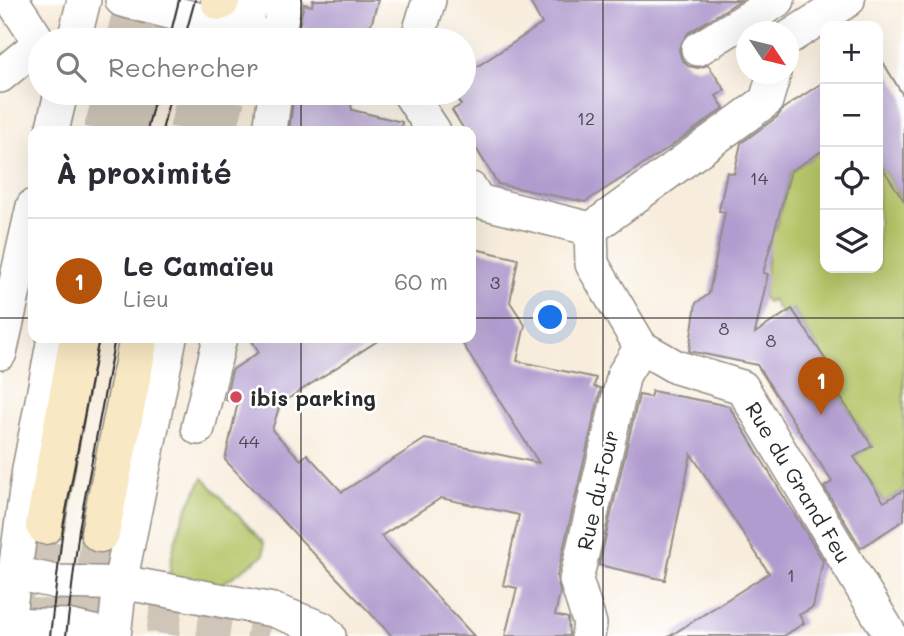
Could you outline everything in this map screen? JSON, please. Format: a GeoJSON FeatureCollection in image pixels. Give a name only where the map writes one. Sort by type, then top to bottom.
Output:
{"type":"FeatureCollection","features":[{"type":"Feature","properties":{"kind":"street"},"geometry":{"type":"LineString","coordinates":[[12,0],[30,28]]}},
{"type":"Feature","properties":{"kind":"street"},"geometry":{"type":"LineString","coordinates":[[77,28],[83,0]]}},
{"type":"Feature","properties":{"kind":"street"},"geometry":{"type":"LineString","coordinates":[[122,0],[231,28]]}},
{"type":"Feature","properties":{"kind":"street"},"geometry":{"type":"LineString","coordinates":[[280,28],[285,0]]}},
{"type":"Feature","properties":{"kind":"street"},"geometry":{"type":"LineString","coordinates":[[421,28],[429,0]]}},
{"type":"Feature","properties":{"kind":"street"},"geometry":{"type":"LineString","coordinates":[[698,49],[778,0]]}},
{"type":"Feature","properties":{"kind":"street"},"geometry":{"type":"LineString","coordinates":[[799,32],[848,0]]}},
{"type":"Feature","properties":{"kind":"street"},"geometry":{"type":"LineString","coordinates":[[0,76],[28,53]]}},
{"type":"Feature","properties":{"kind":"street"},"geometry":{"type":"LineString","coordinates":[[591,229],[766,101],[772,84]]}},
{"type":"Feature","properties":{"kind":"street"},"geometry":{"type":"LineString","coordinates":[[53,126],[58,105]]}},
{"type":"Feature","properties":{"kind":"street"},"geometry":{"type":"LineString","coordinates":[[271,126],[273,105]]}},
{"type":"Feature","properties":{"kind":"street"},"geometry":{"type":"LineString","coordinates":[[417,105],[431,126]]}},
{"type":"Feature","properties":{"kind":"street"},"geometry":{"type":"LineString","coordinates":[[476,198],[478,201],[591,229]]}},
{"type":"Feature","properties":{"kind":"street"},"geometry":{"type":"LineString","coordinates":[[0,353],[28,228]]}},
{"type":"Feature","properties":{"kind":"street"},"geometry":{"type":"LineString","coordinates":[[591,229],[592,264],[641,347]]}},
{"type":"Feature","properties":{"kind":"street"},"geometry":{"type":"LineString","coordinates":[[53,343],[29,469],[7,630],[67,626],[113,636],[120,583],[169,343]]}},
{"type":"Feature","properties":{"kind":"street"},"geometry":{"type":"LineString","coordinates":[[45,525],[78,343]]}},
{"type":"Feature","properties":{"kind":"street"},"geometry":{"type":"LineString","coordinates":[[100,533],[138,343]]}},
{"type":"Feature","properties":{"kind":"street"},"geometry":{"type":"LineString","coordinates":[[198,428],[219,343]]}},
{"type":"Feature","properties":{"kind":"street","name":"Rue du Four"},"geometry":{"type":"LineString","coordinates":[[588,636],[590,624],[576,580],[624,374],[641,347]]}},
{"type":"Feature","properties":{"kind":"street","name":"Rue du Grand Feu"},"geometry":{"type":"LineString","coordinates":[[641,347],[676,367],[742,387],[891,636]]}},
{"type":"Feature","properties":{"kind":"street"},"geometry":{"type":"LineString","coordinates":[[14,573],[57,582],[120,583],[273,610],[321,628],[329,636]]}},
{"type":"Feature","properties":{"kind":"street"},"geometry":{"type":"LineString","coordinates":[[897,636],[904,631]]}},
{"type":"Feature","properties":{"kind":"green space"},"geometry":{"type":"Polygon","coordinates":[[[820,152],[820,273],[883,273],[883,169],[904,202],[904,490],[884,502],[854,457],[872,446],[832,384],[838,380],[793,309],[782,315],[772,300],[767,302],[763,297],[771,229],[775,230],[791,171],[820,152]]]}},
{"type":"Feature","properties":{"kind":"green space"},"geometry":{"type":"Polygon","coordinates":[[[203,478],[264,543],[264,555],[212,591],[169,583],[172,555],[179,529],[203,478]]]}},
{"type":"Feature","properties":{"kind":"building"},"geometry":{"type":"Polygon","coordinates":[[[313,0],[378,0],[368,28],[299,27],[304,4],[312,6],[313,0]]]}},
{"type":"Feature","properties":{"kind":"building"},"geometry":{"type":"Polygon","coordinates":[[[529,0],[741,0],[688,33],[679,49],[681,58],[688,66],[698,68],[708,65],[725,90],[716,96],[724,108],[585,202],[498,184],[476,148],[476,126],[462,126],[452,110],[461,105],[476,105],[476,67],[542,24],[529,0]]]}},
{"type":"Feature","properties":{"kind":"building"},"geometry":{"type":"Polygon","coordinates":[[[883,62],[904,97],[904,201],[883,169],[883,62]]]}},
{"type":"Feature","properties":{"kind":"building"},"geometry":{"type":"Polygon","coordinates":[[[820,84],[820,152],[791,171],[763,273],[768,274],[755,333],[792,309],[839,380],[832,384],[872,446],[854,457],[884,502],[904,490],[904,520],[861,548],[824,487],[832,482],[757,365],[689,351],[696,303],[709,294],[725,212],[719,211],[727,172],[734,174],[741,143],[777,117],[784,108],[820,84]]]}},
{"type":"Feature","properties":{"kind":"building"},"geometry":{"type":"Polygon","coordinates":[[[292,105],[351,105],[352,110],[402,122],[402,126],[290,126],[292,105]]]}},
{"type":"Feature","properties":{"kind":"building"},"geometry":{"type":"Polygon","coordinates":[[[476,249],[518,259],[510,302],[525,325],[517,361],[596,378],[594,387],[601,388],[557,576],[560,593],[555,615],[568,618],[569,636],[505,636],[517,588],[503,585],[519,515],[441,498],[381,536],[474,636],[392,636],[225,460],[238,402],[225,400],[232,370],[259,352],[253,343],[374,343],[280,404],[272,430],[301,460],[307,454],[342,492],[425,439],[539,463],[462,343],[476,343],[476,249]]]}},
{"type":"Feature","properties":{"kind":"building"},"geometry":{"type":"Polygon","coordinates":[[[652,391],[729,406],[823,561],[813,607],[799,615],[804,623],[784,636],[670,636],[769,573],[691,454],[665,580],[599,565],[639,395],[650,397],[652,391]]]}},
{"type":"Feature","properties":{"kind":"tunnel"},"geometry":{"type":"LineString","coordinates":[[125,28],[132,0]]}},
{"type":"Feature","properties":{"kind":"tunnel"},"geometry":{"type":"LineString","coordinates":[[154,28],[161,0]]}},
{"type":"Feature","properties":{"kind":"tunnel"},"geometry":{"type":"LineString","coordinates":[[101,126],[107,105]]}},
{"type":"Feature","properties":{"kind":"tunnel"},"geometry":{"type":"LineString","coordinates":[[129,126],[134,105]]}},
{"type":"Feature","properties":{"kind":"tunnel"},"geometry":{"type":"LineString","coordinates":[[189,126],[194,105]]}},
{"type":"Feature","properties":{"kind":"tunnel"},"geometry":{"type":"LineString","coordinates":[[221,126],[227,105]]}},
{"type":"Feature","properties":{"kind":"tunnel"},"geometry":{"type":"LineString","coordinates":[[33,636],[45,525]]}},
{"type":"Feature","properties":{"kind":"tunnel"},"geometry":{"type":"LineString","coordinates":[[89,636],[100,533]]}},
{"type":"Feature","properties":{"kind":"tunnel"},"geometry":{"type":"LineString","coordinates":[[0,595],[255,630],[268,636]]}},
{"type":"Feature","properties":{"kind":"tram line"},"geometry":{"type":"LineString","coordinates":[[172,28],[179,0]]}},
{"type":"Feature","properties":{"kind":"tram line"},"geometry":{"type":"LineString","coordinates":[[187,28],[195,0]]}},
{"type":"Feature","properties":{"kind":"tram line"},"geometry":{"type":"LineString","coordinates":[[148,126],[153,105]]}},
{"type":"Feature","properties":{"kind":"tram line"},"geometry":{"type":"LineString","coordinates":[[163,126],[168,105]]}},
{"type":"Feature","properties":{"kind":"tram line"},"geometry":{"type":"LineString","coordinates":[[50,636],[63,527],[98,343]]}},
{"type":"Feature","properties":{"kind":"tram line"},"geometry":{"type":"LineString","coordinates":[[66,636],[79,529],[114,343]]}},
{"type":"Feature","properties":{"kind":"place","name":"ibis parking"},"geometry":{"type":"Point","coordinates":[236,397]}},
{"type":"Feature","properties":{"kind":"place","name":"Le Camaïeu"},"geometry":{"type":"Point","coordinates":[821,415]}}]}
